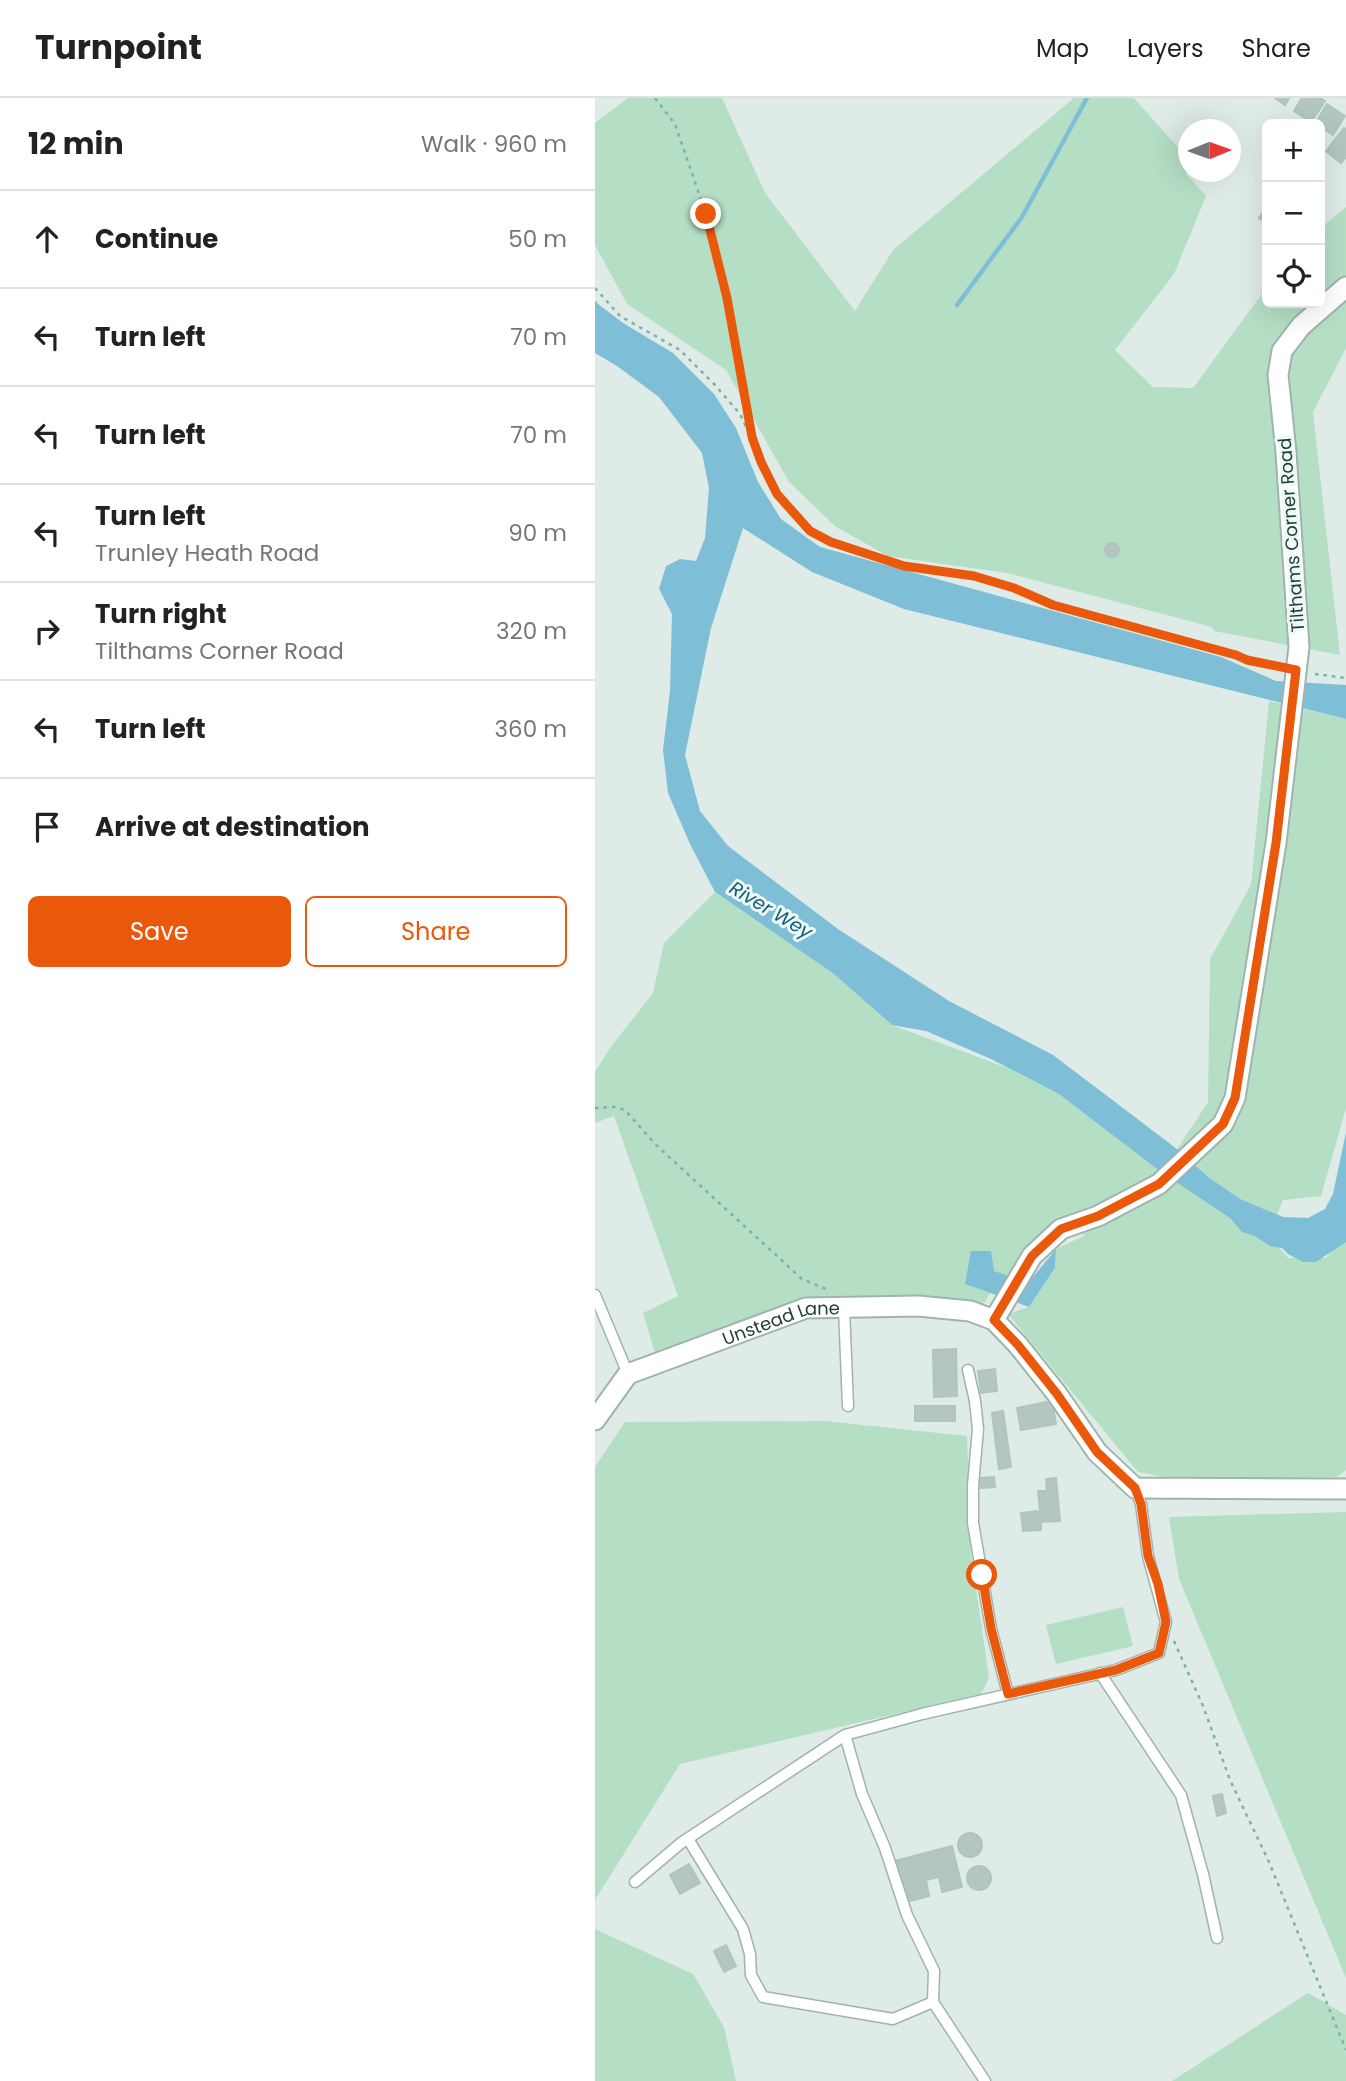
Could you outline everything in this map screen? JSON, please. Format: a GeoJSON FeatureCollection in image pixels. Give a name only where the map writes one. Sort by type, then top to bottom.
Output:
{"type":"FeatureCollection","features":[{"type":"Feature","properties":{"kind":"street","name":"Tilthams Corner Road"},"geometry":{"type":"LineString","coordinates":[[994,1320],[1032,1256],[1061,1229],[1098,1216],[1159,1184],[1223,1124],[1235,1098],[1276,843],[1299,647],[1278,375],[1282,351],[1301,326],[1346,286]]}},
{"type":"Feature","properties":{"kind":"street","name":"Unstead Lane"},"geometry":{"type":"LineString","coordinates":[[628,1374],[806,1308],[839,1300],[970,1311],[994,1320]]}},
{"type":"Feature","properties":{"kind":"street"},"geometry":{"type":"LineString","coordinates":[[994,1320],[1057,1394],[1097,1452],[1135,1488],[1346,1489]]}},
{"type":"Feature","properties":{"kind":"street"},"geometry":{"type":"LineString","coordinates":[[595,1420],[628,1374]]}},
{"type":"Feature","properties":{"kind":"lane"},"geometry":{"type":"LineString","coordinates":[[595,1295],[628,1374]]}},
{"type":"Feature","properties":{"kind":"lane"},"geometry":{"type":"LineString","coordinates":[[839,1300],[848,1406]]}},
{"type":"Feature","properties":{"kind":"lane"},"geometry":{"type":"LineString","coordinates":[[968,1370],[978,1429],[973,1523],[991,1628],[1008,1694]]}},
{"type":"Feature","properties":{"kind":"lane"},"geometry":{"type":"LineString","coordinates":[[635,1882],[688,1839],[845,1735],[1116,1670],[1159,1653],[1166,1622],[1158,1584],[1148,1556],[1141,1504],[1135,1488]]}},
{"type":"Feature","properties":{"kind":"lane"},"geometry":{"type":"LineString","coordinates":[[1100,1673],[1181,1795],[1217,1938]]}},
{"type":"Feature","properties":{"kind":"lane"},"geometry":{"type":"LineString","coordinates":[[845,1735],[862,1794],[885,1848],[907,1915],[934,1971],[933,2001],[985,2081]]}},
{"type":"Feature","properties":{"kind":"lane"},"geometry":{"type":"LineString","coordinates":[[688,1839],[743,1929],[750,1954],[751,1975],[762,1997],[893,2019],[933,2001]]}},
{"type":"Feature","properties":{"kind":"path"},"geometry":{"type":"LineString","coordinates":[[655,98],[675,124],[706,214],[727,298],[752,437]]}},
{"type":"Feature","properties":{"kind":"path"},"geometry":{"type":"LineString","coordinates":[[595,288],[620,316],[680,350],[740,414],[777,494],[810,531],[831,542],[904,566],[974,576],[1014,588],[1053,605],[1295,673],[1346,678]]}},
{"type":"Feature","properties":{"kind":"path"},"geometry":{"type":"LineString","coordinates":[[595,1108],[614,1107],[625,1110],[655,1144],[802,1279],[839,1300]]}},
{"type":"Feature","properties":{"kind":"path"},"geometry":{"type":"LineString","coordinates":[[1166,1622],[1203,1706],[1230,1780],[1280,1887],[1346,2049]]}},
{"type":"Feature","properties":{"kind":"green space"},"geometry":{"type":"Polygon","coordinates":[[[628,98],[722,98],[765,193],[855,311],[893,250],[1074,98],[1134,98],[1178,148],[1178,182],[1193,182],[1206,196],[1174,274],[1115,350],[1153,387],[1193,388],[1262,294],[1262,308],[1325,308],[1325,225],[1346,207],[1346,348],[1313,412],[1340,655],[1214,631],[1212,627],[1007,573],[888,556],[836,527],[789,482],[726,370],[627,304],[595,245],[595,123],[628,98]]]}},
{"type":"Feature","properties":{"kind":"green space"},"geometry":{"type":"Polygon","coordinates":[[[1269,701],[1346,719],[1346,1108],[1321,1196],[1283,1200],[1269,1235],[1288,1258],[1326,1258],[1346,1233],[1346,1470],[1337,1477],[1175,1479],[1138,1472],[1008,1314],[1029,1307],[1055,1268],[1056,1249],[1084,1236],[1083,1208],[1078,1220],[1040,1234],[1010,1276],[994,1271],[965,1284],[990,1293],[981,1309],[944,1298],[795,1304],[656,1356],[643,1313],[678,1296],[614,1116],[595,1123],[595,1072],[610,1048],[653,993],[664,943],[715,892],[834,974],[892,1025],[1010,1069],[1059,1094],[1113,1135],[1186,1181],[1177,1149],[1208,1102],[1210,959],[1251,885],[1269,701]]]}},
{"type":"Feature","properties":{"kind":"green space"},"geometry":{"type":"Polygon","coordinates":[[[825,1421],[967,1436],[971,1553],[989,1678],[981,1694],[680,1764],[595,1900],[595,1467],[625,1422],[825,1421]]]}},
{"type":"Feature","properties":{"kind":"green space"},"geometry":{"type":"Polygon","coordinates":[[[1346,1512],[1346,1978],[1179,1579],[1169,1517],[1346,1512]]]}},
{"type":"Feature","properties":{"kind":"green space"},"geometry":{"type":"Polygon","coordinates":[[[1123,1607],[1133,1646],[1056,1664],[1046,1625],[1123,1607]]]}},
{"type":"Feature","properties":{"kind":"green space"},"geometry":{"type":"Polygon","coordinates":[[[595,1929],[693,1974],[724,2027],[736,2081],[595,2081],[595,1929]]]}},
{"type":"Feature","properties":{"kind":"green space"},"geometry":{"type":"Polygon","coordinates":[[[1308,1993],[1346,2015],[1346,2081],[1172,2081],[1308,1993]]]}},
{"type":"Feature","properties":{"kind":"water","name":"River Wey"},"geometry":{"type":"Polygon","coordinates":[[[595,300],[623,323],[673,353],[714,394],[736,428],[758,482],[781,519],[820,547],[1221,657],[1276,681],[1346,685],[1346,719],[904,609],[812,572],[743,528],[711,628],[685,755],[700,811],[728,846],[838,929],[949,1001],[1053,1055],[1240,1199],[1283,1217],[1308,1218],[1325,1209],[1333,1194],[1346,1132],[1346,1242],[1316,1262],[1303,1262],[1282,1248],[1270,1246],[1255,1236],[1242,1232],[1230,1218],[1161,1172],[1059,1094],[991,1059],[926,1031],[892,1025],[834,974],[715,892],[668,793],[663,750],[670,691],[672,614],[659,589],[666,566],[680,559],[696,561],[705,538],[709,488],[702,453],[659,397],[595,353],[595,300]]]}},
{"type":"Feature","properties":{"kind":"water"},"geometry":{"type":"Polygon","coordinates":[[[1056,1249],[1055,1268],[1029,1307],[965,1284],[971,1251],[991,1251],[994,1271],[1010,1276],[1024,1288],[1056,1249]]]}},
{"type":"Feature","properties":{"kind":"building"},"geometry":{"type":"Polygon","coordinates":[[[1275,98],[1289,98],[1285,105],[1275,98]]]}},
{"type":"Feature","properties":{"kind":"building"},"geometry":{"type":"Polygon","coordinates":[[[1302,98],[1320,98],[1325,101],[1313,119],[1306,119],[1294,111],[1302,98]]]}},
{"type":"Feature","properties":{"kind":"building"},"geometry":{"type":"Polygon","coordinates":[[[1327,104],[1345,116],[1333,135],[1325,130],[1325,119],[1318,119],[1327,104]]]}},
{"type":"Feature","properties":{"kind":"building"},"geometry":{"type":"Polygon","coordinates":[[[1344,128],[1346,157],[1341,163],[1326,151],[1344,128]]]}},
{"type":"Feature","properties":{"kind":"building"},"geometry":{"type":"Polygon","coordinates":[[[1112,543],[1117,545],[1117,555],[1112,557],[1107,555],[1105,550],[1107,545],[1112,543]]]}},
{"type":"Feature","properties":{"kind":"building"},"geometry":{"type":"Polygon","coordinates":[[[956,1349],[957,1396],[934,1397],[933,1350],[956,1349]]]}},
{"type":"Feature","properties":{"kind":"building"},"geometry":{"type":"Polygon","coordinates":[[[995,1369],[997,1391],[981,1393],[978,1371],[995,1369]]]}},
{"type":"Feature","properties":{"kind":"building"},"geometry":{"type":"Polygon","coordinates":[[[1052,1401],[1056,1424],[1021,1430],[1017,1408],[1052,1401]]]}},
{"type":"Feature","properties":{"kind":"building"},"geometry":{"type":"Polygon","coordinates":[[[915,1406],[955,1406],[955,1421],[915,1421],[915,1406]]]}},
{"type":"Feature","properties":{"kind":"building"},"geometry":{"type":"Polygon","coordinates":[[[1003,1411],[1011,1467],[999,1469],[992,1413],[1003,1411]]]}},
{"type":"Feature","properties":{"kind":"building"},"geometry":{"type":"Polygon","coordinates":[[[994,1477],[995,1487],[981,1488],[980,1478],[994,1477]]]}},
{"type":"Feature","properties":{"kind":"building"},"geometry":{"type":"Polygon","coordinates":[[[1056,1478],[1060,1521],[1041,1522],[1041,1530],[1023,1531],[1021,1513],[1040,1511],[1038,1491],[1047,1491],[1046,1479],[1056,1478]]]}},
{"type":"Feature","properties":{"kind":"building"},"geometry":{"type":"Polygon","coordinates":[[[1222,1794],[1226,1813],[1217,1816],[1213,1796],[1222,1794]]]}},
{"type":"Feature","properties":{"kind":"building"},"geometry":{"type":"Polygon","coordinates":[[[970,1833],[979,1836],[982,1845],[979,1854],[970,1857],[961,1854],[958,1845],[961,1836],[970,1833]]]}},
{"type":"Feature","properties":{"kind":"building"},"geometry":{"type":"Polygon","coordinates":[[[952,1846],[962,1887],[942,1892],[939,1877],[926,1880],[929,1896],[906,1902],[895,1861],[952,1846]]]}},
{"type":"Feature","properties":{"kind":"building"},"geometry":{"type":"Polygon","coordinates":[[[689,1864],[700,1883],[680,1894],[670,1875],[689,1864]]]}},
{"type":"Feature","properties":{"kind":"building"},"geometry":{"type":"Polygon","coordinates":[[[979,1866],[988,1869],[991,1878],[988,1887],[979,1890],[970,1887],[967,1878],[970,1869],[979,1866]]]}},
{"type":"Feature","properties":{"kind":"building"},"geometry":{"type":"Polygon","coordinates":[[[726,1945],[736,1966],[724,1972],[714,1951],[726,1945]]]}},
{"type":"Feature","properties":{"kind":"waterway"},"geometry":{"type":"LineString","coordinates":[[957,305],[1022,217],[1087,98]]}},
{"type":"Feature","properties":{"kind":"route"},"geometry":{"type":"LineString","coordinates":[[706,214],[727,298],[752,437],[777,494],[810,531],[831,542],[904,566],[974,576],[1014,588],[1053,605],[1247,660],[1296,670],[1276,843],[1247,1036],[1235,1098],[1223,1124],[1159,1184],[1098,1216],[1061,1229],[1032,1256],[994,1320],[1057,1394],[1097,1452],[1135,1488],[1146,1530],[1148,1556],[1158,1584],[1166,1622],[1159,1653],[1116,1670],[1008,1694],[991,1628],[982,1575]]}}]}
